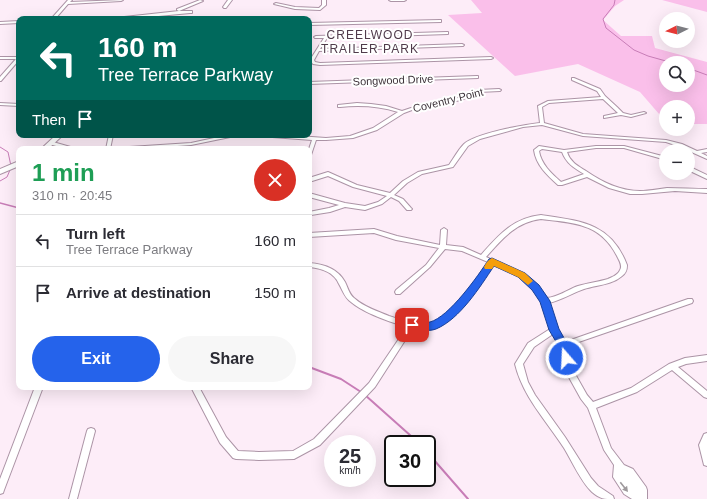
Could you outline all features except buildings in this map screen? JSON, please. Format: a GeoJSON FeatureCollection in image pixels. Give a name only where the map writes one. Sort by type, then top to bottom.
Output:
{"type":"FeatureCollection","features":[{"type":"Feature","properties":{"kind":"street"},"geometry":{"type":"LineString","coordinates":[[56,16],[69,1],[120,0]]}},
{"type":"Feature","properties":{"kind":"street"},"geometry":{"type":"LineString","coordinates":[[225,7],[230,0]]}},
{"type":"Feature","properties":{"kind":"street"},"geometry":{"type":"LineString","coordinates":[[276,4],[295,8],[320,8],[324,5],[324,0]]}},
{"type":"Feature","properties":{"kind":"street"},"geometry":{"type":"LineString","coordinates":[[391,0],[404,0]]}},
{"type":"Feature","properties":{"kind":"street"},"geometry":{"type":"LineString","coordinates":[[186,16],[201,1]]}},
{"type":"Feature","properties":{"kind":"street"},"geometry":{"type":"LineString","coordinates":[[170,13],[201,1]]}},
{"type":"Feature","properties":{"kind":"street"},"geometry":{"type":"LineString","coordinates":[[142,16],[190,12]]}},
{"type":"Feature","properties":{"kind":"street"},"geometry":{"type":"LineString","coordinates":[[312,24],[440,21]]}},
{"type":"Feature","properties":{"kind":"street"},"geometry":{"type":"LineString","coordinates":[[0,23],[16,22]]}},
{"type":"Feature","properties":{"kind":"street"},"geometry":{"type":"LineString","coordinates":[[316,37],[447,33]]}},
{"type":"Feature","properties":{"kind":"street"},"geometry":{"type":"LineString","coordinates":[[326,37],[312,60],[314,63],[491,58]]}},
{"type":"Feature","properties":{"kind":"street"},"geometry":{"type":"LineString","coordinates":[[318,50],[462,45]]}},
{"type":"Feature","properties":{"kind":"street"},"geometry":{"type":"LineString","coordinates":[[0,58],[16,58]]}},
{"type":"Feature","properties":{"kind":"street"},"geometry":{"type":"LineString","coordinates":[[0,80],[16,61]]}},
{"type":"Feature","properties":{"kind":"street","name":"Songwood Drive"},"geometry":{"type":"LineString","coordinates":[[312,83],[476,77]]}},
{"type":"Feature","properties":{"kind":"street"},"geometry":{"type":"LineString","coordinates":[[574,79],[599,90],[602,98],[618,109],[621,114]]}},
{"type":"Feature","properties":{"kind":"street","name":"Coventry Point"},"geometry":{"type":"LineString","coordinates":[[300,138],[338,139],[363,134],[375,130],[402,112],[459,99],[478,92],[499,90]]}},
{"type":"Feature","properties":{"kind":"street"},"geometry":{"type":"LineString","coordinates":[[542,124],[540,106],[548,102],[602,98]]}},
{"type":"Feature","properties":{"kind":"street"},"geometry":{"type":"LineString","coordinates":[[0,104],[16,106]]}},
{"type":"Feature","properties":{"kind":"street"},"geometry":{"type":"LineString","coordinates":[[340,106],[375,104],[402,112]]}},
{"type":"Feature","properties":{"kind":"street"},"geometry":{"type":"LineString","coordinates":[[606,117],[621,114],[632,116],[644,113]]}},
{"type":"Feature","properties":{"kind":"street"},"geometry":{"type":"LineString","coordinates":[[312,196],[345,205],[365,208],[380,203],[405,182],[420,173],[451,166],[466,145],[478,138],[522,126],[542,124],[583,135],[666,141],[680,145],[707,158]]}},
{"type":"Feature","properties":{"kind":"street"},"geometry":{"type":"LineString","coordinates":[[48,146],[57,138]]}},
{"type":"Feature","properties":{"kind":"street"},"geometry":{"type":"LineString","coordinates":[[161,146],[192,144],[217,138]]}},
{"type":"Feature","properties":{"kind":"street"},"geometry":{"type":"LineString","coordinates":[[312,148],[314,139]]}},
{"type":"Feature","properties":{"kind":"street"},"geometry":{"type":"LineString","coordinates":[[51,143],[62,146]]}},
{"type":"Feature","properties":{"kind":"street"},"geometry":{"type":"LineString","coordinates":[[587,175],[560,184],[549,174],[536,158],[536,150],[541,147],[564,151],[596,147],[624,147],[659,157]]}},
{"type":"Feature","properties":{"kind":"street"},"geometry":{"type":"LineString","coordinates":[[697,153],[707,150]]}},
{"type":"Feature","properties":{"kind":"street"},"geometry":{"type":"LineString","coordinates":[[564,151],[566,159],[587,175],[610,187],[629,192],[641,193],[681,189],[707,191]]}},
{"type":"Feature","properties":{"kind":"street"},"geometry":{"type":"LineString","coordinates":[[1,171],[16,164]]}},
{"type":"Feature","properties":{"kind":"street"},"geometry":{"type":"LineString","coordinates":[[695,171],[707,177]]}},
{"type":"Feature","properties":{"kind":"street"},"geometry":{"type":"LineString","coordinates":[[312,179],[328,174],[355,186],[391,195],[401,200],[409,209]]}},
{"type":"Feature","properties":{"kind":"street"},"geometry":{"type":"LineString","coordinates":[[312,212],[330,210],[345,205]]}},
{"type":"Feature","properties":{"kind":"street"},"geometry":{"type":"LineString","coordinates":[[482,257],[500,238],[517,224],[534,217],[541,216],[588,226],[606,236],[614,246],[624,264],[624,269],[621,274],[611,279],[575,290],[561,298],[545,301]]}},
{"type":"Feature","properties":{"kind":"street"},"geometry":{"type":"LineString","coordinates":[[398,292],[428,266],[443,247],[444,230]]}},
{"type":"Feature","properties":{"kind":"street"},"geometry":{"type":"LineString","coordinates":[[312,235],[374,231],[396,238],[443,247],[463,249],[522,275],[536,288],[545,301],[554,330],[563,345],[570,372],[584,397],[591,406],[608,450],[618,466],[630,472],[643,490],[643,499],[630,495],[623,486],[617,477],[618,466]]}},
{"type":"Feature","properties":{"kind":"street"},"geometry":{"type":"LineString","coordinates":[[312,265],[316,265],[334,273],[342,282],[346,293],[371,311],[395,321],[420,327],[433,326],[451,314],[477,284],[492,262]]}},
{"type":"Feature","properties":{"kind":"street"},"geometry":{"type":"LineString","coordinates":[[563,345],[690,301]]}},
{"type":"Feature","properties":{"kind":"street"},"geometry":{"type":"LineString","coordinates":[[197,390],[223,440],[236,455],[294,455],[316,442],[372,385],[412,325]]}},
{"type":"Feature","properties":{"kind":"street"},"geometry":{"type":"LineString","coordinates":[[554,330],[531,345],[519,364],[521,375],[531,396],[554,426],[588,481],[595,489],[610,499]]}},
{"type":"Feature","properties":{"kind":"street"},"geometry":{"type":"LineString","coordinates":[[591,406],[634,390],[672,366],[685,361],[707,358]]}},
{"type":"Feature","properties":{"kind":"street"},"geometry":{"type":"LineString","coordinates":[[672,366],[707,395]]}},
{"type":"Feature","properties":{"kind":"street"},"geometry":{"type":"LineString","coordinates":[[0,490],[38,390]]}},
{"type":"Feature","properties":{"kind":"street"},"geometry":{"type":"LineString","coordinates":[[72,499],[91,431]]}},
{"type":"Feature","properties":{"kind":"street"},"geometry":{"type":"LineString","coordinates":[[707,437],[702,445],[707,462]]}},
{"type":"Feature","properties":{"kind":"shaded area"},"geometry":{"type":"Polygon","coordinates":[[[471,0],[624,0],[615,6],[603,20],[621,36],[652,36],[655,48],[685,56],[659,56],[659,92],[695,92],[695,59],[707,62],[707,124],[695,124],[695,100],[659,100],[659,114],[640,92],[578,64],[515,76],[448,15],[482,13],[471,0]]]}},
{"type":"Feature","properties":{"kind":"shaded area"},"geometry":{"type":"Polygon","coordinates":[[[662,0],[707,0],[707,12],[662,0]]]}},
{"type":"Feature","properties":{"kind":"waterway"},"geometry":{"type":"LineString","coordinates":[[615,0],[614,5],[603,19],[606,28],[634,50],[659,59]]}},
{"type":"Feature","properties":{"kind":"waterway"},"geometry":{"type":"LineString","coordinates":[[695,71],[707,75]]}},
{"type":"Feature","properties":{"kind":"waterway"},"geometry":{"type":"LineString","coordinates":[[0,147],[8,152],[11,166]]}},
{"type":"Feature","properties":{"kind":"waterway"},"geometry":{"type":"LineString","coordinates":[[0,181],[7,177],[10,170]]}},
{"type":"Feature","properties":{"kind":"waterway"},"geometry":{"type":"LineString","coordinates":[[0,203],[16,207]]}},
{"type":"Feature","properties":{"kind":"waterway"},"geometry":{"type":"LineString","coordinates":[[312,368],[341,379],[361,392]]}},
{"type":"Feature","properties":{"kind":"waterway"},"geometry":{"type":"LineString","coordinates":[[365,395],[410,435]]}},
{"type":"Feature","properties":{"kind":"waterway"},"geometry":{"type":"LineString","coordinates":[[436,462],[468,499]]}},
{"type":"Feature","properties":{"kind":"slow traffic"},"geometry":{"type":"LineString","coordinates":[[489,267],[492,262],[522,275],[528,281]]}},
{"type":"Feature","properties":{"kind":"district","name":"CREELWOOD TRAILER PARK"},"geometry":{"type":"Point","coordinates":[370,42]}},
{"type":"Feature","properties":{"kind":"route"},"geometry":{"type":"LineString","coordinates":[[412,325],[420,327],[433,326],[451,314],[477,284],[492,262],[522,275],[536,288],[545,301],[554,330],[563,345],[566,358]]}}]}
